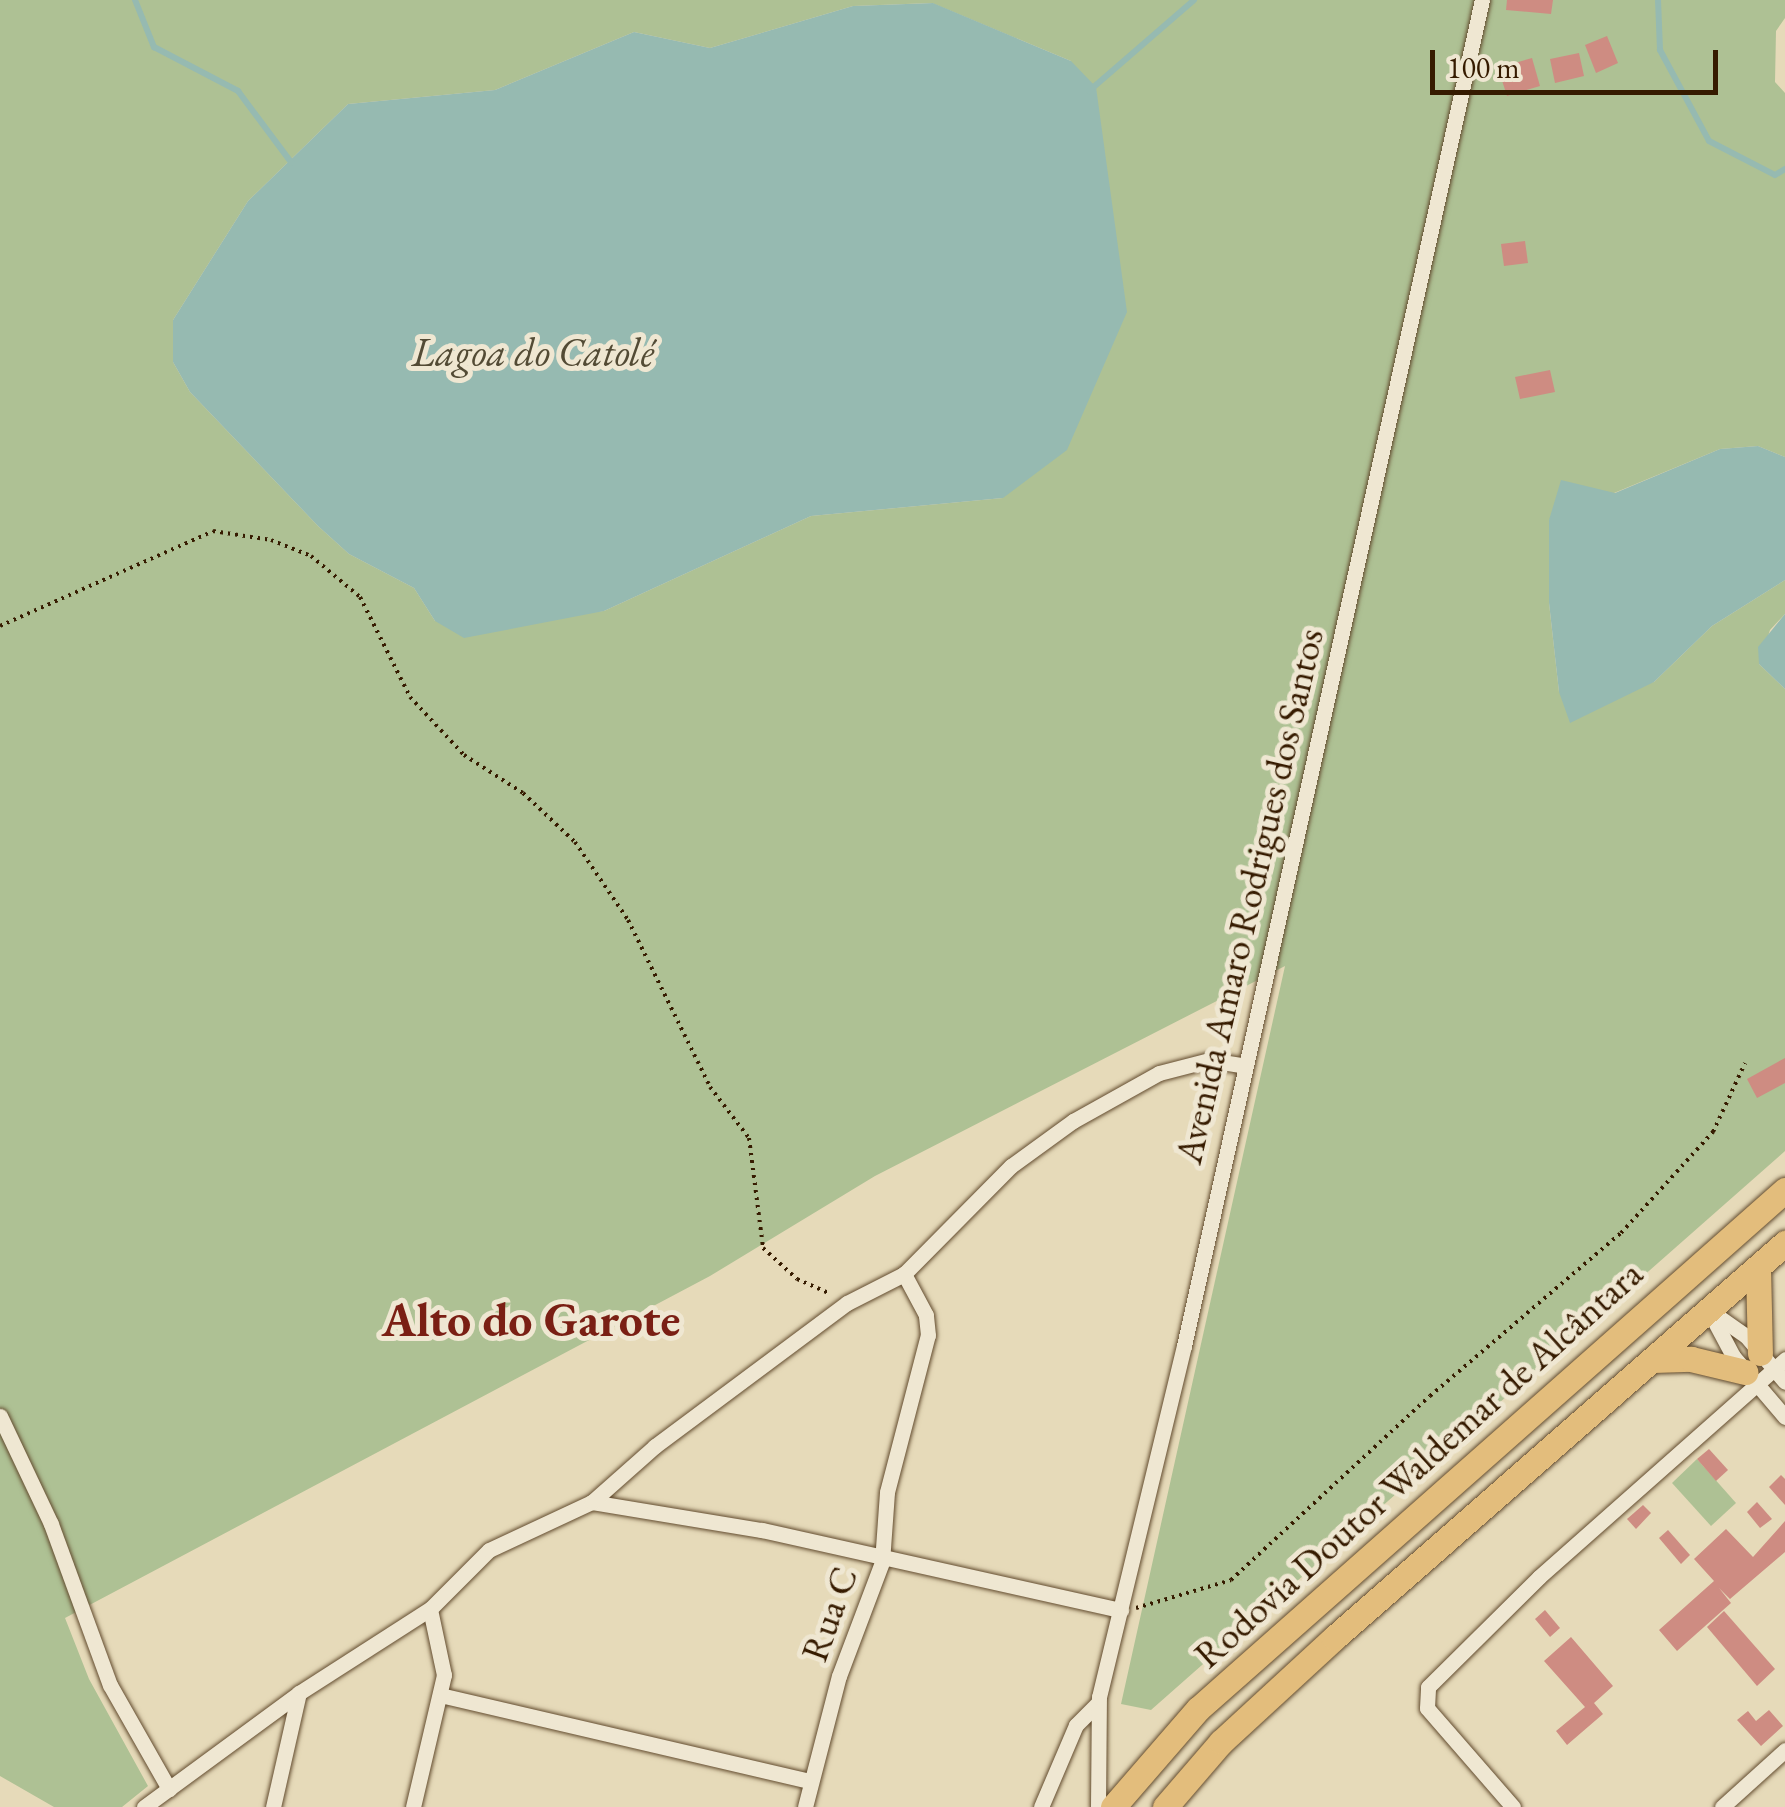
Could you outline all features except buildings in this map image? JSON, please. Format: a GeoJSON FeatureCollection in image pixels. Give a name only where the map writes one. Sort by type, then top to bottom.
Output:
{"type":"FeatureCollection","features":[{"type":"Feature","properties":{"kind":"highway","name":"Rodovia Doutor Waldemar de Alcântara"},"geometry":{"type":"LineString","coordinates":[[1112,1807],[1198,1709],[1785,1190]]}},
{"type":"Feature","properties":{"kind":"highway","name":"Rodovia Doutor Waldemar de Alcântara"},"geometry":{"type":"LineString","coordinates":[[1165,1807],[1221,1742],[1334,1638],[1785,1243]]}},
{"type":"Feature","properties":{"kind":"highway"},"geometry":{"type":"LineString","coordinates":[[1653,1360],[1764,1367],[1758,1267]]}},
{"type":"Feature","properties":{"kind":"street","name":"Avenida Amaro Rodrigues dos Santos"},"geometry":{"type":"LineString","coordinates":[[1098,1807],[1098,1703],[1482,0]]}},
{"type":"Feature","properties":{"kind":"street"},"geometry":{"type":"LineString","coordinates":[[144,1807],[299,1692],[430,1609],[489,1550],[592,1502],[692,1417],[848,1302],[904,1274],[1011,1166],[1106,1100],[1191,1064],[1241,1065]]}},
{"type":"Feature","properties":{"kind":"street"},"geometry":{"type":"LineString","coordinates":[[592,1502],[762,1530],[882,1562],[886,1492],[928,1335],[926,1315],[904,1274]]}},
{"type":"Feature","properties":{"kind":"street"},"geometry":{"type":"LineString","coordinates":[[1710,1311],[1764,1367],[1785,1382]]}},
{"type":"Feature","properties":{"kind":"street"},"geometry":{"type":"LineString","coordinates":[[1710,1311],[1764,1367],[1785,1417]]}},
{"type":"Feature","properties":{"kind":"street"},"geometry":{"type":"LineString","coordinates":[[1513,1807],[1427,1708],[1428,1687],[1764,1367]]}},
{"type":"Feature","properties":{"kind":"street"},"geometry":{"type":"LineString","coordinates":[[0,1416],[51,1524],[110,1685],[169,1789]]}},
{"type":"Feature","properties":{"kind":"street","name":"Rua C"},"geometry":{"type":"LineString","coordinates":[[805,1807],[839,1676],[882,1562],[1121,1610]]}},
{"type":"Feature","properties":{"kind":"street"},"geometry":{"type":"LineString","coordinates":[[413,1807],[440,1695],[442,1647],[430,1609]]}},
{"type":"Feature","properties":{"kind":"street"},"geometry":{"type":"LineString","coordinates":[[273,1807],[299,1692]]}},
{"type":"Feature","properties":{"kind":"street"},"geometry":{"type":"LineString","coordinates":[[440,1695],[810,1781]]}},
{"type":"Feature","properties":{"kind":"street"},"geometry":{"type":"LineString","coordinates":[[1041,1807],[1076,1725],[1098,1703]]}},
{"type":"Feature","properties":{"kind":"street"},"geometry":{"type":"LineString","coordinates":[[1722,1807],[1785,1750]]}},
{"type":"Feature","properties":{"kind":"path"},"geometry":{"type":"LineString","coordinates":[[0,626],[213,530],[270,540],[311,556],[360,597],[410,697],[464,756],[523,793],[575,842],[628,920],[710,1087],[748,1138],[763,1248],[796,1279],[848,1302]]}},
{"type":"Feature","properties":{"kind":"path"},"geometry":{"type":"LineString","coordinates":[[1121,1610],[1231,1580],[1401,1421],[1621,1233],[1714,1132],[1744,1063]]}},
{"type":"Feature","properties":{"kind":"green space"},"geometry":{"type":"Polygon","coordinates":[[[0,0],[1785,0],[1785,18],[1776,31],[1775,82],[1785,93],[1785,457],[1758,446],[1720,449],[1549,520],[1549,603],[1559,692],[1654,682],[1712,626],[1785,580],[1785,614],[1770,630],[1759,664],[1785,689],[1785,1151],[1151,1710],[1121,1704],[1285,966],[875,1176],[710,1276],[65,1618],[89,1679],[148,1786],[122,1807],[54,1807],[0,1776],[0,0]],[[932,3],[853,6],[710,48],[634,32],[495,90],[348,104],[248,201],[173,320],[173,362],[190,392],[318,526],[349,554],[414,588],[435,621],[604,611],[811,516],[1003,498],[1071,61],[932,3]]]}},
{"type":"Feature","properties":{"kind":"green space"},"geometry":{"type":"Polygon","coordinates":[[[1697,1459],[1736,1503],[1711,1526],[1672,1483],[1697,1459]]]}},
{"type":"Feature","properties":{"kind":"water","name":"Lagoa do Catolé"},"geometry":{"type":"Polygon","coordinates":[[[933,3],[1071,61],[1096,87],[1127,312],[1067,450],[1003,498],[811,516],[604,611],[464,638],[435,621],[414,588],[349,554],[318,526],[190,392],[173,362],[173,320],[248,201],[348,104],[495,90],[634,32],[710,48],[853,6],[933,3]]]}},
{"type":"Feature","properties":{"kind":"water"},"geometry":{"type":"Polygon","coordinates":[[[1758,446],[1785,457],[1785,580],[1712,626],[1654,682],[1570,723],[1559,692],[1549,603],[1549,520],[1561,480],[1615,493],[1720,449],[1758,446]]]}},
{"type":"Feature","properties":{"kind":"water"},"geometry":{"type":"Polygon","coordinates":[[[1785,614],[1785,689],[1759,664],[1758,647],[1785,614]]]}},
{"type":"Feature","properties":{"kind":"waterway"},"geometry":{"type":"LineString","coordinates":[[135,0],[154,47],[238,91],[291,162]]}},
{"type":"Feature","properties":{"kind":"waterway"},"geometry":{"type":"LineString","coordinates":[[1089,91],[1194,0]]}},
{"type":"Feature","properties":{"kind":"waterway"},"geometry":{"type":"LineString","coordinates":[[1658,0],[1660,50],[1709,141],[1775,175],[1785,169]]}},
{"type":"Feature","properties":{"kind":"district","name":"Alto do Garote"},"geometry":{"type":"Point","coordinates":[531,1320]}}]}
